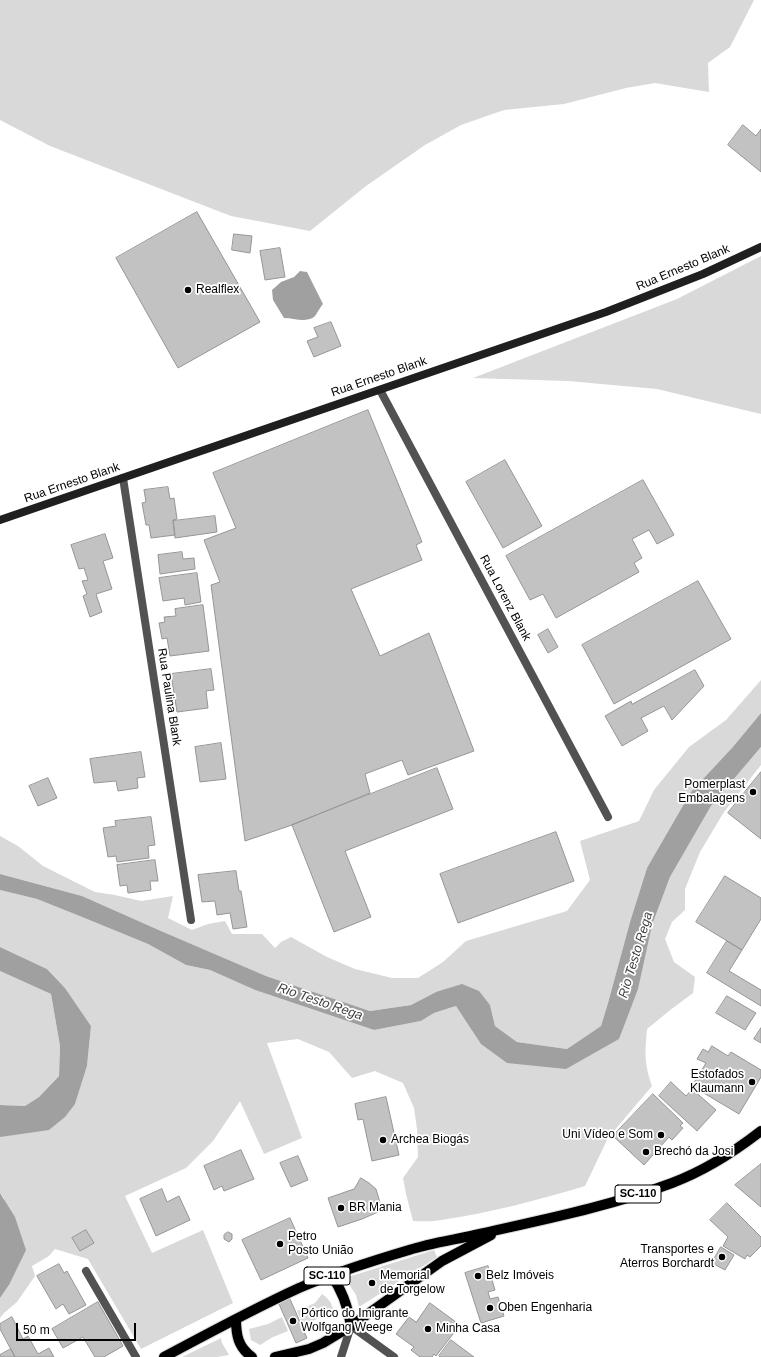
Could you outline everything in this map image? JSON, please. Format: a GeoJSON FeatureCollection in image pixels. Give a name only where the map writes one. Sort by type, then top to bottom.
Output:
{"type":"FeatureCollection","features":[{"type":"Feature","properties":{"kind":"main road","name":"SC-110"},"geometry":{"type":"LineString","coordinates":[[164,1357],[275,1299],[331,1275],[411,1249],[622,1200],[673,1182],[723,1157],[761,1131]]}},
{"type":"Feature","properties":{"kind":"main road","name":"SC-110"},"geometry":{"type":"LineString","coordinates":[[275,1357],[309,1350],[323,1343],[352,1326],[442,1261],[503,1228]]}},
{"type":"Feature","properties":{"kind":"main road"},"geometry":{"type":"LineString","coordinates":[[331,1275],[342,1292],[352,1326]]}},
{"type":"Feature","properties":{"kind":"main road"},"geometry":{"type":"LineString","coordinates":[[236,1319],[236,1331],[239,1342],[245,1352],[252,1357]]}},
{"type":"Feature","properties":{"kind":"street","name":"Rua Ernesto Blank"},"geometry":{"type":"LineString","coordinates":[[0,520],[606,312],[653,295],[761,247]]}},
{"type":"Feature","properties":{"kind":"street","name":"Rua Lorenz Blank"},"geometry":{"type":"LineString","coordinates":[[380,390],[608,818]]}},
{"type":"Feature","properties":{"kind":"street","name":"Rua Paulina Blank"},"geometry":{"type":"LineString","coordinates":[[123,478],[191,920]]}},
{"type":"Feature","properties":{"kind":"street"},"geometry":{"type":"LineString","coordinates":[[86,1271],[136,1357]]}},
{"type":"Feature","properties":{"kind":"street"},"geometry":{"type":"LineString","coordinates":[[340,1357],[352,1326],[394,1357]]}},
{"type":"Feature","properties":{"kind":"shaded area"},"geometry":{"type":"Polygon","coordinates":[[[0,0],[754,0],[730,47],[708,63],[709,92],[655,83],[626,88],[564,104],[504,110],[461,125],[425,145],[366,186],[310,231],[231,216],[50,146],[0,120],[0,0]]]}},
{"type":"Feature","properties":{"kind":"shaded area"},"geometry":{"type":"Polygon","coordinates":[[[761,256],[761,414],[657,389],[568,381],[473,378],[677,299],[761,256]]]}},
{"type":"Feature","properties":{"kind":"shaded area"},"geometry":{"type":"Polygon","coordinates":[[[761,680],[761,713],[732,748],[647,868],[630,922],[601,1026],[567,1049],[517,1042],[495,1026],[490,1005],[436,992],[411,1005],[370,1011],[266,976],[82,896],[0,874],[0,836],[18,846],[43,866],[95,892],[141,901],[173,896],[168,918],[192,930],[208,924],[225,921],[232,934],[262,934],[275,948],[281,942],[291,937],[327,957],[355,969],[392,978],[418,978],[443,962],[466,941],[567,911],[590,880],[580,841],[639,821],[654,790],[689,747],[726,720],[761,680]]]}},
{"type":"Feature","properties":{"kind":"shaded area"},"geometry":{"type":"Polygon","coordinates":[[[761,747],[761,765],[724,812],[700,852],[685,889],[685,910],[672,922],[665,939],[674,962],[695,977],[693,993],[647,1029],[646,1058],[652,1086],[608,1138],[585,1186],[478,1214],[438,1221],[413,1221],[403,1178],[418,1157],[417,1129],[414,1108],[403,1083],[375,1071],[352,1078],[329,1052],[298,1039],[267,1043],[302,1138],[264,1154],[240,1101],[213,1141],[186,1168],[125,1196],[152,1253],[203,1230],[233,1303],[141,1349],[88,1259],[55,1249],[49,1256],[32,1266],[35,1276],[17,1302],[0,1318],[0,1298],[9,1285],[4,1198],[0,1193],[0,1137],[75,1104],[87,1066],[91,1026],[65,988],[47,969],[0,947],[0,890],[37,899],[82,917],[148,944],[186,965],[210,970],[255,990],[374,1030],[421,1021],[434,1013],[456,1006],[467,1021],[507,1063],[619,1039],[652,925],[670,877],[711,806],[761,747]]]}},
{"type":"Feature","properties":{"kind":"shaded area"},"geometry":{"type":"Polygon","coordinates":[[[0,971],[51,994],[60,1046],[59,1076],[39,1097],[25,1106],[0,1105],[0,971]]]}},
{"type":"Feature","properties":{"kind":"shaded area"},"geometry":{"type":"Polygon","coordinates":[[[434,1250],[437,1257],[359,1307],[356,1295],[345,1278],[434,1250]]]}},
{"type":"Feature","properties":{"kind":"shaded area"},"geometry":{"type":"Polygon","coordinates":[[[322,1294],[331,1304],[334,1316],[322,1317],[303,1325],[297,1311],[315,1303],[322,1294]]]}},
{"type":"Feature","properties":{"kind":"shaded area"},"geometry":{"type":"Polygon","coordinates":[[[282,1317],[288,1331],[273,1337],[260,1345],[251,1340],[249,1329],[268,1324],[282,1317]]]}},
{"type":"Feature","properties":{"kind":"shaded area"},"geometry":{"type":"Polygon","coordinates":[[[221,1338],[222,1343],[229,1355],[217,1357],[182,1357],[221,1338]]]}},
{"type":"Feature","properties":{"kind":"water"},"geometry":{"type":"Polygon","coordinates":[[[300,271],[307,272],[323,304],[315,316],[311,319],[303,320],[284,318],[273,300],[272,290],[281,282],[294,277],[300,271]]]}},
{"type":"Feature","properties":{"kind":"water","name":"Rio Testo Rega"},"geometry":{"type":"Polygon","coordinates":[[[761,713],[761,747],[711,806],[670,877],[652,925],[638,989],[619,1039],[566,1069],[507,1063],[481,1044],[456,1006],[434,1013],[421,1021],[374,1030],[255,990],[210,970],[186,965],[148,944],[82,917],[37,899],[0,890],[0,874],[82,896],[266,976],[370,1011],[411,1005],[436,992],[462,984],[479,991],[490,1005],[495,1026],[517,1042],[567,1049],[601,1026],[630,922],[647,868],[691,792],[732,748],[761,713]]]}},
{"type":"Feature","properties":{"kind":"water"},"geometry":{"type":"Polygon","coordinates":[[[0,947],[47,969],[65,988],[91,1026],[87,1066],[75,1104],[65,1117],[49,1130],[0,1137],[0,1105],[25,1106],[39,1097],[59,1076],[60,1046],[51,994],[0,971],[0,947]]]}},
{"type":"Feature","properties":{"kind":"water"},"geometry":{"type":"Polygon","coordinates":[[[0,1193],[15,1217],[26,1250],[9,1285],[0,1298],[0,1193]]]}},
{"type":"Feature","properties":{"kind":"building"},"geometry":{"type":"Polygon","coordinates":[[[743,125],[756,136],[761,129],[761,172],[728,145],[743,125]]]}},
{"type":"Feature","properties":{"kind":"building","name":"Realflex"},"geometry":{"type":"Polygon","coordinates":[[[197,212],[260,322],[178,368],[116,258],[197,212]]]}},
{"type":"Feature","properties":{"kind":"building"},"geometry":{"type":"Polygon","coordinates":[[[234,234],[252,236],[250,253],[232,250],[234,234]]]}},
{"type":"Feature","properties":{"kind":"building"},"geometry":{"type":"Polygon","coordinates":[[[280,248],[285,277],[265,280],[260,251],[280,248]]]}},
{"type":"Feature","properties":{"kind":"building"},"geometry":{"type":"Polygon","coordinates":[[[331,322],[341,346],[314,357],[307,341],[318,337],[314,328],[331,322]]]}},
{"type":"Feature","properties":{"kind":"building"},"geometry":{"type":"Polygon","coordinates":[[[368,410],[422,542],[416,545],[422,560],[351,589],[380,656],[429,633],[474,751],[408,775],[402,760],[365,774],[370,793],[292,825],[245,841],[211,585],[220,582],[204,540],[236,528],[213,473],[368,410]]]}},
{"type":"Feature","properties":{"kind":"building"},"geometry":{"type":"Polygon","coordinates":[[[505,460],[542,526],[503,548],[466,482],[505,460]]]}},
{"type":"Feature","properties":{"kind":"building"},"geometry":{"type":"Polygon","coordinates":[[[643,480],[674,535],[657,544],[649,530],[632,539],[642,558],[634,563],[639,572],[556,618],[543,594],[530,600],[506,556],[643,480]]]}},
{"type":"Feature","properties":{"kind":"building"},"geometry":{"type":"Polygon","coordinates":[[[168,487],[170,499],[174,498],[177,519],[173,520],[175,535],[151,538],[149,525],[146,525],[142,503],[146,502],[144,490],[168,487]]]}},
{"type":"Feature","properties":{"kind":"building"},"geometry":{"type":"Polygon","coordinates":[[[215,516],[217,532],[175,538],[173,521],[215,516]]]}},
{"type":"Feature","properties":{"kind":"building"},"geometry":{"type":"Polygon","coordinates":[[[105,534],[113,558],[103,561],[112,589],[96,594],[102,612],[90,617],[83,596],[87,594],[82,581],[88,580],[84,568],[79,569],[71,545],[105,534]]]}},
{"type":"Feature","properties":{"kind":"building"},"geometry":{"type":"Polygon","coordinates":[[[182,552],[183,559],[194,558],[195,569],[160,574],[158,555],[182,552]]]}},
{"type":"Feature","properties":{"kind":"building"},"geometry":{"type":"Polygon","coordinates":[[[197,573],[201,602],[185,605],[184,598],[163,601],[159,578],[197,573]]]}},
{"type":"Feature","properties":{"kind":"building"},"geometry":{"type":"Polygon","coordinates":[[[698,581],[731,639],[614,704],[582,645],[698,581]]]}},
{"type":"Feature","properties":{"kind":"building"},"geometry":{"type":"Polygon","coordinates":[[[203,605],[209,651],[170,656],[167,638],[162,639],[159,623],[165,622],[164,617],[176,616],[175,609],[203,605]]]}},
{"type":"Feature","properties":{"kind":"building"},"geometry":{"type":"Polygon","coordinates":[[[548,629],[558,647],[548,653],[538,635],[548,629]]]}},
{"type":"Feature","properties":{"kind":"building"},"geometry":{"type":"Polygon","coordinates":[[[211,669],[214,690],[206,691],[208,708],[177,712],[171,674],[211,669]]]}},
{"type":"Feature","properties":{"kind":"building"},"geometry":{"type":"Polygon","coordinates":[[[695,670],[704,686],[672,720],[664,706],[641,718],[648,731],[622,746],[605,716],[631,701],[632,704],[695,670]]]}},
{"type":"Feature","properties":{"kind":"building"},"geometry":{"type":"Polygon","coordinates":[[[221,743],[226,779],[200,782],[195,747],[221,743]]]}},
{"type":"Feature","properties":{"kind":"building"},"geometry":{"type":"Polygon","coordinates":[[[141,752],[145,777],[137,778],[138,788],[118,791],[116,781],[94,783],[90,759],[141,752]]]}},
{"type":"Feature","properties":{"kind":"building"},"geometry":{"type":"Polygon","coordinates":[[[437,768],[453,809],[345,851],[371,917],[334,932],[292,825],[437,768]]]}},
{"type":"Feature","properties":{"kind":"building","name":"Pomerplast Embalagens"},"geometry":{"type":"Polygon","coordinates":[[[761,772],[761,839],[728,813],[761,772]]]}},
{"type":"Feature","properties":{"kind":"building"},"geometry":{"type":"Polygon","coordinates":[[[48,778],[57,798],[38,806],[29,786],[48,778]]]}},
{"type":"Feature","properties":{"kind":"building"},"geometry":{"type":"Polygon","coordinates":[[[151,817],[155,845],[148,846],[149,858],[117,862],[116,856],[108,857],[103,828],[116,826],[115,821],[151,817]]]}},
{"type":"Feature","properties":{"kind":"building"},"geometry":{"type":"Polygon","coordinates":[[[556,832],[574,881],[458,923],[440,874],[556,832]]]}},
{"type":"Feature","properties":{"kind":"building"},"geometry":{"type":"Polygon","coordinates":[[[155,860],[158,881],[150,881],[151,890],[128,893],[127,885],[120,886],[117,865],[155,860]]]}},
{"type":"Feature","properties":{"kind":"building"},"geometry":{"type":"Polygon","coordinates":[[[236,871],[247,927],[233,929],[230,913],[217,915],[215,901],[202,902],[198,875],[236,871]]]}},
{"type":"Feature","properties":{"kind":"building"},"geometry":{"type":"Polygon","coordinates":[[[725,876],[761,898],[761,919],[742,950],[696,922],[725,876]]]}},
{"type":"Feature","properties":{"kind":"building"},"geometry":{"type":"Polygon","coordinates":[[[727,941],[742,950],[729,971],[761,990],[761,1006],[707,973],[727,941]]]}},
{"type":"Feature","properties":{"kind":"building"},"geometry":{"type":"Polygon","coordinates":[[[727,996],[756,1013],[745,1030],[716,1013],[727,996]]]}},
{"type":"Feature","properties":{"kind":"building"},"geometry":{"type":"Polygon","coordinates":[[[761,1028],[761,1043],[754,1039],[761,1028]]]}},
{"type":"Feature","properties":{"kind":"building"},"geometry":{"type":"Polygon","coordinates":[[[712,1046],[728,1056],[731,1052],[761,1070],[761,1077],[739,1114],[692,1086],[706,1063],[697,1059],[703,1049],[708,1052],[712,1046]]]}},
{"type":"Feature","properties":{"kind":"building"},"geometry":{"type":"Polygon","coordinates":[[[671,1082],[686,1096],[692,1089],[716,1110],[697,1131],[659,1096],[671,1082]]]}},
{"type":"Feature","properties":{"kind":"building"},"geometry":{"type":"Polygon","coordinates":[[[653,1094],[683,1123],[680,1126],[683,1128],[672,1140],[669,1137],[644,1165],[613,1136],[653,1094]]]}},
{"type":"Feature","properties":{"kind":"building"},"geometry":{"type":"Polygon","coordinates":[[[386,1097],[399,1155],[372,1161],[363,1119],[358,1120],[355,1104],[386,1097]]]}},
{"type":"Feature","properties":{"kind":"building"},"geometry":{"type":"Polygon","coordinates":[[[241,1150],[254,1179],[224,1191],[222,1186],[214,1190],[204,1166],[241,1150]]]}},
{"type":"Feature","properties":{"kind":"building"},"geometry":{"type":"Polygon","coordinates":[[[298,1156],[308,1180],[291,1187],[280,1163],[298,1156]]]}},
{"type":"Feature","properties":{"kind":"building"},"geometry":{"type":"Polygon","coordinates":[[[761,1164],[761,1207],[735,1185],[761,1164]]]}},
{"type":"Feature","properties":{"kind":"building"},"geometry":{"type":"Polygon","coordinates":[[[361,1178],[376,1189],[381,1206],[378,1212],[338,1227],[328,1198],[354,1189],[361,1178]]]}},
{"type":"Feature","properties":{"kind":"building"},"geometry":{"type":"Polygon","coordinates":[[[162,1189],[167,1202],[179,1196],[190,1220],[156,1236],[140,1199],[162,1189]]]}},
{"type":"Feature","properties":{"kind":"building"},"geometry":{"type":"Polygon","coordinates":[[[727,1203],[761,1237],[761,1246],[750,1257],[747,1255],[745,1259],[723,1246],[728,1237],[710,1220],[727,1203]]]}},
{"type":"Feature","properties":{"kind":"building"},"geometry":{"type":"Polygon","coordinates":[[[290,1218],[308,1258],[261,1280],[242,1240],[290,1218]]]}},
{"type":"Feature","properties":{"kind":"building"},"geometry":{"type":"Polygon","coordinates":[[[86,1230],[94,1243],[80,1251],[72,1238],[86,1230]]]}},
{"type":"Feature","properties":{"kind":"building"},"geometry":{"type":"Polygon","coordinates":[[[228,1232],[232,1234],[232,1239],[229,1242],[224,1239],[224,1235],[228,1232]]]}},
{"type":"Feature","properties":{"kind":"building"},"geometry":{"type":"Polygon","coordinates":[[[721,1247],[734,1255],[725,1270],[712,1263],[721,1247]]]}},
{"type":"Feature","properties":{"kind":"building"},"geometry":{"type":"Polygon","coordinates":[[[59,1264],[64,1273],[67,1271],[86,1305],[69,1314],[63,1304],[56,1309],[37,1276],[59,1264]]]}},
{"type":"Feature","properties":{"kind":"building"},"geometry":{"type":"Polygon","coordinates":[[[488,1266],[495,1290],[488,1292],[490,1299],[498,1297],[504,1316],[481,1323],[465,1273],[488,1266]]]}},
{"type":"Feature","properties":{"kind":"building","name":"Pórtico do Imigrante Wolfgang Weege"},"geometry":{"type":"Polygon","coordinates":[[[290,1299],[307,1338],[296,1343],[279,1304],[290,1299]]]}},
{"type":"Feature","properties":{"kind":"building"},"geometry":{"type":"Polygon","coordinates":[[[98,1302],[123,1346],[104,1357],[95,1357],[83,1337],[63,1348],[52,1329],[98,1302]]]}},
{"type":"Feature","properties":{"kind":"building","name":"Minha Casa"},"geometry":{"type":"Polygon","coordinates":[[[430,1303],[460,1325],[436,1356],[434,1354],[432,1357],[420,1357],[411,1350],[414,1347],[396,1334],[409,1317],[416,1322],[430,1303]]]}},
{"type":"Feature","properties":{"kind":"building"},"geometry":{"type":"Polygon","coordinates":[[[12,1317],[23,1339],[28,1336],[38,1354],[49,1348],[54,1357],[15,1357],[0,1329],[0,1324],[12,1317]]]}},
{"type":"Feature","properties":{"kind":"building"},"geometry":{"type":"Polygon","coordinates":[[[451,1340],[474,1357],[439,1356],[451,1340]]]}},
{"type":"Feature","properties":{"kind":"building"},"geometry":{"type":"Polygon","coordinates":[[[11,1349],[15,1357],[0,1357],[0,1355],[11,1349]]]}},
{"type":"Feature","properties":{"kind":"place","name":"Realflex"},"geometry":{"type":"Point","coordinates":[188,290]}},
{"type":"Feature","properties":{"kind":"place","name":"Pomerplast Embalagens"},"geometry":{"type":"Point","coordinates":[753,792]}},
{"type":"Feature","properties":{"kind":"place","name":"Estofados Klaumann"},"geometry":{"type":"Point","coordinates":[752,1082]}},
{"type":"Feature","properties":{"kind":"place","name":"Uni Vídeo e Som"},"geometry":{"type":"Point","coordinates":[661,1135]}},
{"type":"Feature","properties":{"kind":"place","name":"Archea Biogás"},"geometry":{"type":"Point","coordinates":[383,1140]}},
{"type":"Feature","properties":{"kind":"place","name":"Brechó da Josi"},"geometry":{"type":"Point","coordinates":[646,1152]}},
{"type":"Feature","properties":{"kind":"place","name":"BR Mania"},"geometry":{"type":"Point","coordinates":[341,1208]}},
{"type":"Feature","properties":{"kind":"place","name":"Petro Posto União"},"geometry":{"type":"Point","coordinates":[280,1244]}},
{"type":"Feature","properties":{"kind":"place","name":"Transportes e Aterros Borchardt"},"geometry":{"type":"Point","coordinates":[722,1257]}},
{"type":"Feature","properties":{"kind":"place","name":"Belz Imóveis"},"geometry":{"type":"Point","coordinates":[478,1276]}},
{"type":"Feature","properties":{"kind":"place","name":"Memorial de Torgelow"},"geometry":{"type":"Point","coordinates":[372,1283]}},
{"type":"Feature","properties":{"kind":"place","name":"Oben Engenharia"},"geometry":{"type":"Point","coordinates":[490,1308]}},
{"type":"Feature","properties":{"kind":"place","name":"Pórtico do Imigrante Wolfgang Weege"},"geometry":{"type":"Point","coordinates":[293,1321]}},
{"type":"Feature","properties":{"kind":"place","name":"Minha Casa"},"geometry":{"type":"Point","coordinates":[428,1329]}}]}
